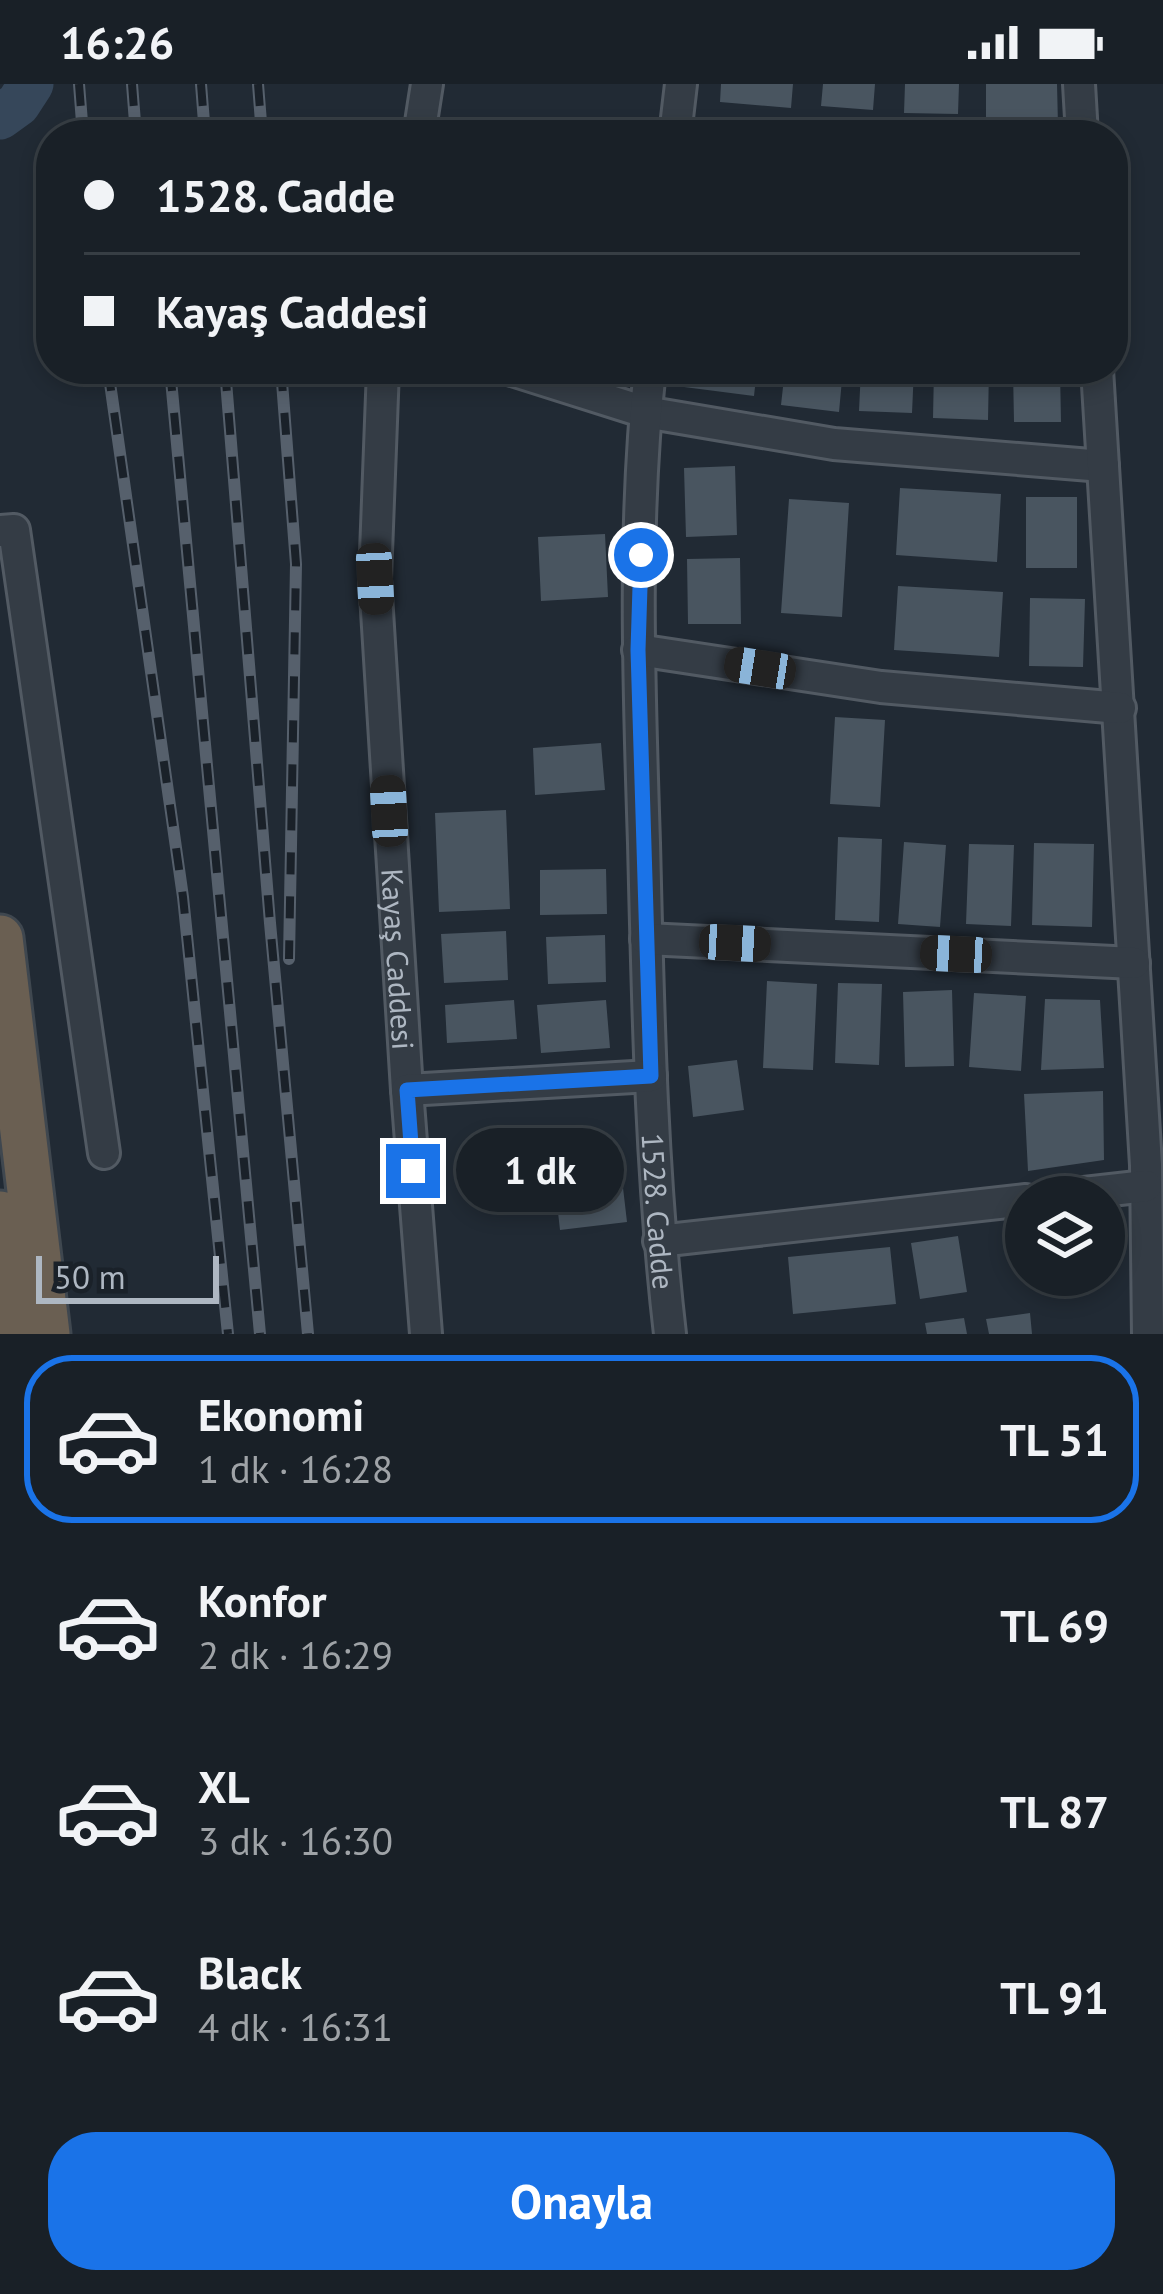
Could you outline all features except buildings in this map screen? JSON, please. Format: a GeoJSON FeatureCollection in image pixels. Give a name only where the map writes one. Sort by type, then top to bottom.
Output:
{"type":"FeatureCollection","features":[{"type":"Feature","properties":{"kind":"highway"},"geometry":{"type":"LineString","coordinates":[[0,938],[47,1334]]}},
{"type":"Feature","properties":{"kind":"highway"},"geometry":{"type":"LineString","coordinates":[[0,1214],[15,1334]]}},
{"type":"Feature","properties":{"kind":"street"},"geometry":{"type":"LineString","coordinates":[[421,120],[427,84]]}},
{"type":"Feature","properties":{"kind":"street"},"geometry":{"type":"LineString","coordinates":[[677,120],[682,84]]}},
{"type":"Feature","properties":{"kind":"street"},"geometry":{"type":"LineString","coordinates":[[1079,84],[1081,120]]}},
{"type":"Feature","properties":{"kind":"street","name":"Kayaş Caddesi"},"geometry":{"type":"LineString","coordinates":[[382,384],[375,579],[426,1334]]}},
{"type":"Feature","properties":{"kind":"street"},"geometry":{"type":"LineString","coordinates":[[556,384],[645,412],[834,444],[1103,466]]}},
{"type":"Feature","properties":{"kind":"street","name":"1528. Cadde"},"geometry":{"type":"LineString","coordinates":[[648,384],[638,650],[651,1076],[659,1241],[670,1334]]}},
{"type":"Feature","properties":{"kind":"street"},"geometry":{"type":"LineString","coordinates":[[1098,384],[1146,1186],[1148,1334]]}},
{"type":"Feature","properties":{"kind":"street"},"geometry":{"type":"LineString","coordinates":[[0,531],[14,530],[104,1154]]}},
{"type":"Feature","properties":{"kind":"street"},"geometry":{"type":"LineString","coordinates":[[638,650],[881,687],[1120,708]]}},
{"type":"Feature","properties":{"kind":"street"},"geometry":{"type":"LineString","coordinates":[[646,939],[1134,963]]}},
{"type":"Feature","properties":{"kind":"street"},"geometry":{"type":"LineString","coordinates":[[407,1090],[651,1076]]}},
{"type":"Feature","properties":{"kind":"street"},"geometry":{"type":"LineString","coordinates":[[1125,1188],[1146,1186]]}},
{"type":"Feature","properties":{"kind":"street"},"geometry":{"type":"LineString","coordinates":[[659,1241],[1005,1202]]}},
{"type":"Feature","properties":{"kind":"waterway"},"geometry":{"type":"LineString","coordinates":[[0,117],[18,104],[31,84]]}},
{"type":"Feature","properties":{"kind":"railway"},"geometry":{"type":"LineString","coordinates":[[79,84],[82,120]]}},
{"type":"Feature","properties":{"kind":"railway"},"geometry":{"type":"LineString","coordinates":[[132,84],[135,120]]}},
{"type":"Feature","properties":{"kind":"railway"},"geometry":{"type":"LineString","coordinates":[[201,84],[204,120]]}},
{"type":"Feature","properties":{"kind":"railway"},"geometry":{"type":"LineString","coordinates":[[258,84],[261,120]]}},
{"type":"Feature","properties":{"kind":"railway"},"geometry":{"type":"LineString","coordinates":[[110,384],[183,897],[228,1334]]}},
{"type":"Feature","properties":{"kind":"railway"},"geometry":{"type":"LineString","coordinates":[[171,384],[260,1334]]}},
{"type":"Feature","properties":{"kind":"railway"},"geometry":{"type":"LineString","coordinates":[[226,384],[308,1334]]}},
{"type":"Feature","properties":{"kind":"railway"},"geometry":{"type":"LineString","coordinates":[[282,384],[296,564],[289,959]]}},
{"type":"Feature","properties":{"kind":"route"},"geometry":{"type":"LineString","coordinates":[[413,1171],[407,1090],[651,1076],[638,650],[641,555]]}}]}
